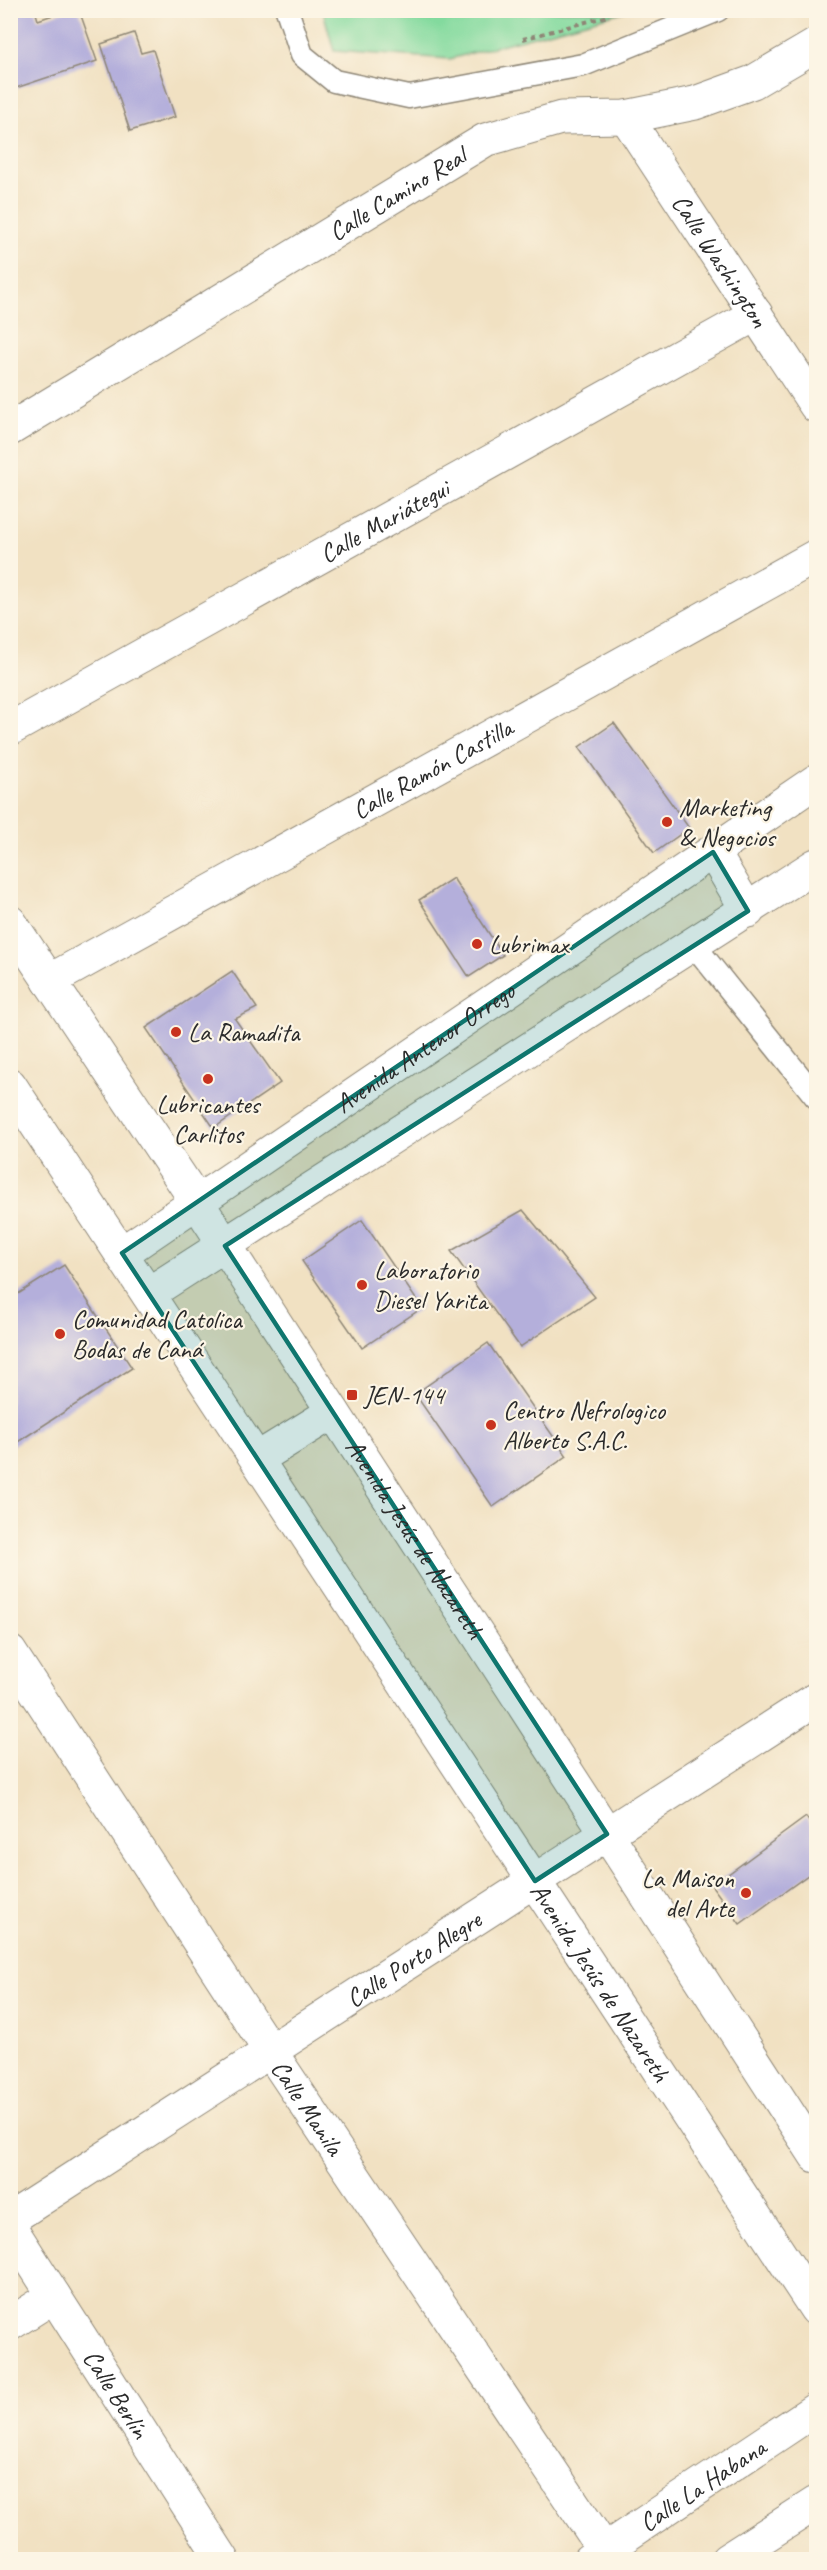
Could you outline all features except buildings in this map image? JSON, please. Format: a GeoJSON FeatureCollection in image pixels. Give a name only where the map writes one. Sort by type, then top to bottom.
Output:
{"type":"FeatureCollection","features":[{"type":"Feature","properties":{"kind":"street","name":"Calle Camino Real"},"geometry":{"type":"LineString","coordinates":[[10,429],[485,140],[561,118],[626,117],[695,103],[753,82],[816,45]]}},
{"type":"Feature","properties":{"kind":"street","name":"Calle Washington"},"geometry":{"type":"LineString","coordinates":[[626,117],[816,406]]}},
{"type":"Feature","properties":{"kind":"street","name":"Calle Mariátegui"},"geometry":{"type":"LineString","coordinates":[[10,729],[756,314]]}},
{"type":"Feature","properties":{"kind":"street","name":"Calle Ramón Castilla"},"geometry":{"type":"LineString","coordinates":[[48,981],[816,556]]}},
{"type":"Feature","properties":{"kind":"street","name":"Avenida Antenor Orrego"},"geometry":{"type":"LineString","coordinates":[[122,1253],[816,781]]}},
{"type":"Feature","properties":{"kind":"street"},"geometry":{"type":"LineString","coordinates":[[713,852],[748,911]]}},
{"type":"Feature","properties":{"kind":"street"},"geometry":{"type":"LineString","coordinates":[[148,1294],[748,911],[816,865]]}},
{"type":"Feature","properties":{"kind":"street","name":"Avenida Jesús de Nazareth"},"geometry":{"type":"LineString","coordinates":[[10,922],[197,1202],[816,2156]]}},
{"type":"Feature","properties":{"kind":"street","name":"Avenida Jesús de Nazareth"},"geometry":{"type":"LineString","coordinates":[[10,1084],[816,2309]]}},
{"type":"Feature","properties":{"kind":"street"},"geometry":{"type":"LineString","coordinates":[[257,1459],[333,1412]]}},
{"type":"Feature","properties":{"kind":"street","name":"Calle Manila"},"geometry":{"type":"LineString","coordinates":[[10,1652],[601,2556]]}},
{"type":"Feature","properties":{"kind":"street","name":"Calle Porto Alegre"},"geometry":{"type":"LineString","coordinates":[[10,2219],[816,1699]]}},
{"type":"Feature","properties":{"kind":"street","name":"Calle Berlín"},"geometry":{"type":"LineString","coordinates":[[10,2227],[222,2559]]}},
{"type":"Feature","properties":{"kind":"street"},"geometry":{"type":"LineString","coordinates":[[10,2324],[54,2296]]}},
{"type":"Feature","properties":{"kind":"street","name":"Calle La Habana"},"geometry":{"type":"LineString","coordinates":[[601,2556],[816,2409]]}},
{"type":"Feature","properties":{"kind":"street"},"geometry":{"type":"LineString","coordinates":[[727,2559],[816,2503]]}},
{"type":"Feature","properties":{"kind":"lane"},"geometry":{"type":"LineString","coordinates":[[287,10],[302,54],[334,81],[409,97],[583,65],[718,10]]}},
{"type":"Feature","properties":{"kind":"lane"},"geometry":{"type":"LineString","coordinates":[[694,945],[816,1097]]}},
{"type":"Feature","properties":{"kind":"path"},"geometry":{"type":"LineString","coordinates":[[516,41],[615,14]]}},
{"type":"Feature","properties":{"kind":"highlighted area"},"geometry":{"type":"Polygon","coordinates":[[[713,852],[748,911],[225,1246],[607,1834],[535,1881],[122,1253],[713,852]]]}},
{"type":"Feature","properties":{"kind":"green space"},"geometry":{"type":"Polygon","coordinates":[[[323,10],[626,11],[450,59],[334,51],[323,10]]]}},
{"type":"Feature","properties":{"kind":"place","name":"Marketing & Negocios"},"geometry":{"type":"Point","coordinates":[667,822]}},
{"type":"Feature","properties":{"kind":"place","name":"Lubrimax"},"geometry":{"type":"Point","coordinates":[477,944]}},
{"type":"Feature","properties":{"kind":"place","name":"La Ramadita"},"geometry":{"type":"Point","coordinates":[176,1032]}},
{"type":"Feature","properties":{"kind":"place","name":"Lubricantes Carlitos"},"geometry":{"type":"Point","coordinates":[208,1079]}},
{"type":"Feature","properties":{"kind":"place","name":"Laboratorio Diesel Yarita"},"geometry":{"type":"Point","coordinates":[362,1285]}},
{"type":"Feature","properties":{"kind":"place","name":"Comunidad Catolica Bodas de Caná"},"geometry":{"type":"Point","coordinates":[60,1334]}},
{"type":"Feature","properties":{"kind":"place","name":"JEN-144"},"geometry":{"type":"Point","coordinates":[352,1395]}},
{"type":"Feature","properties":{"kind":"place","name":"Centro Nefrologico Alberto S.A.C."},"geometry":{"type":"Point","coordinates":[491,1425]}},
{"type":"Feature","properties":{"kind":"place","name":"La Maison del Arte"},"geometry":{"type":"Point","coordinates":[746,1893]}}]}
